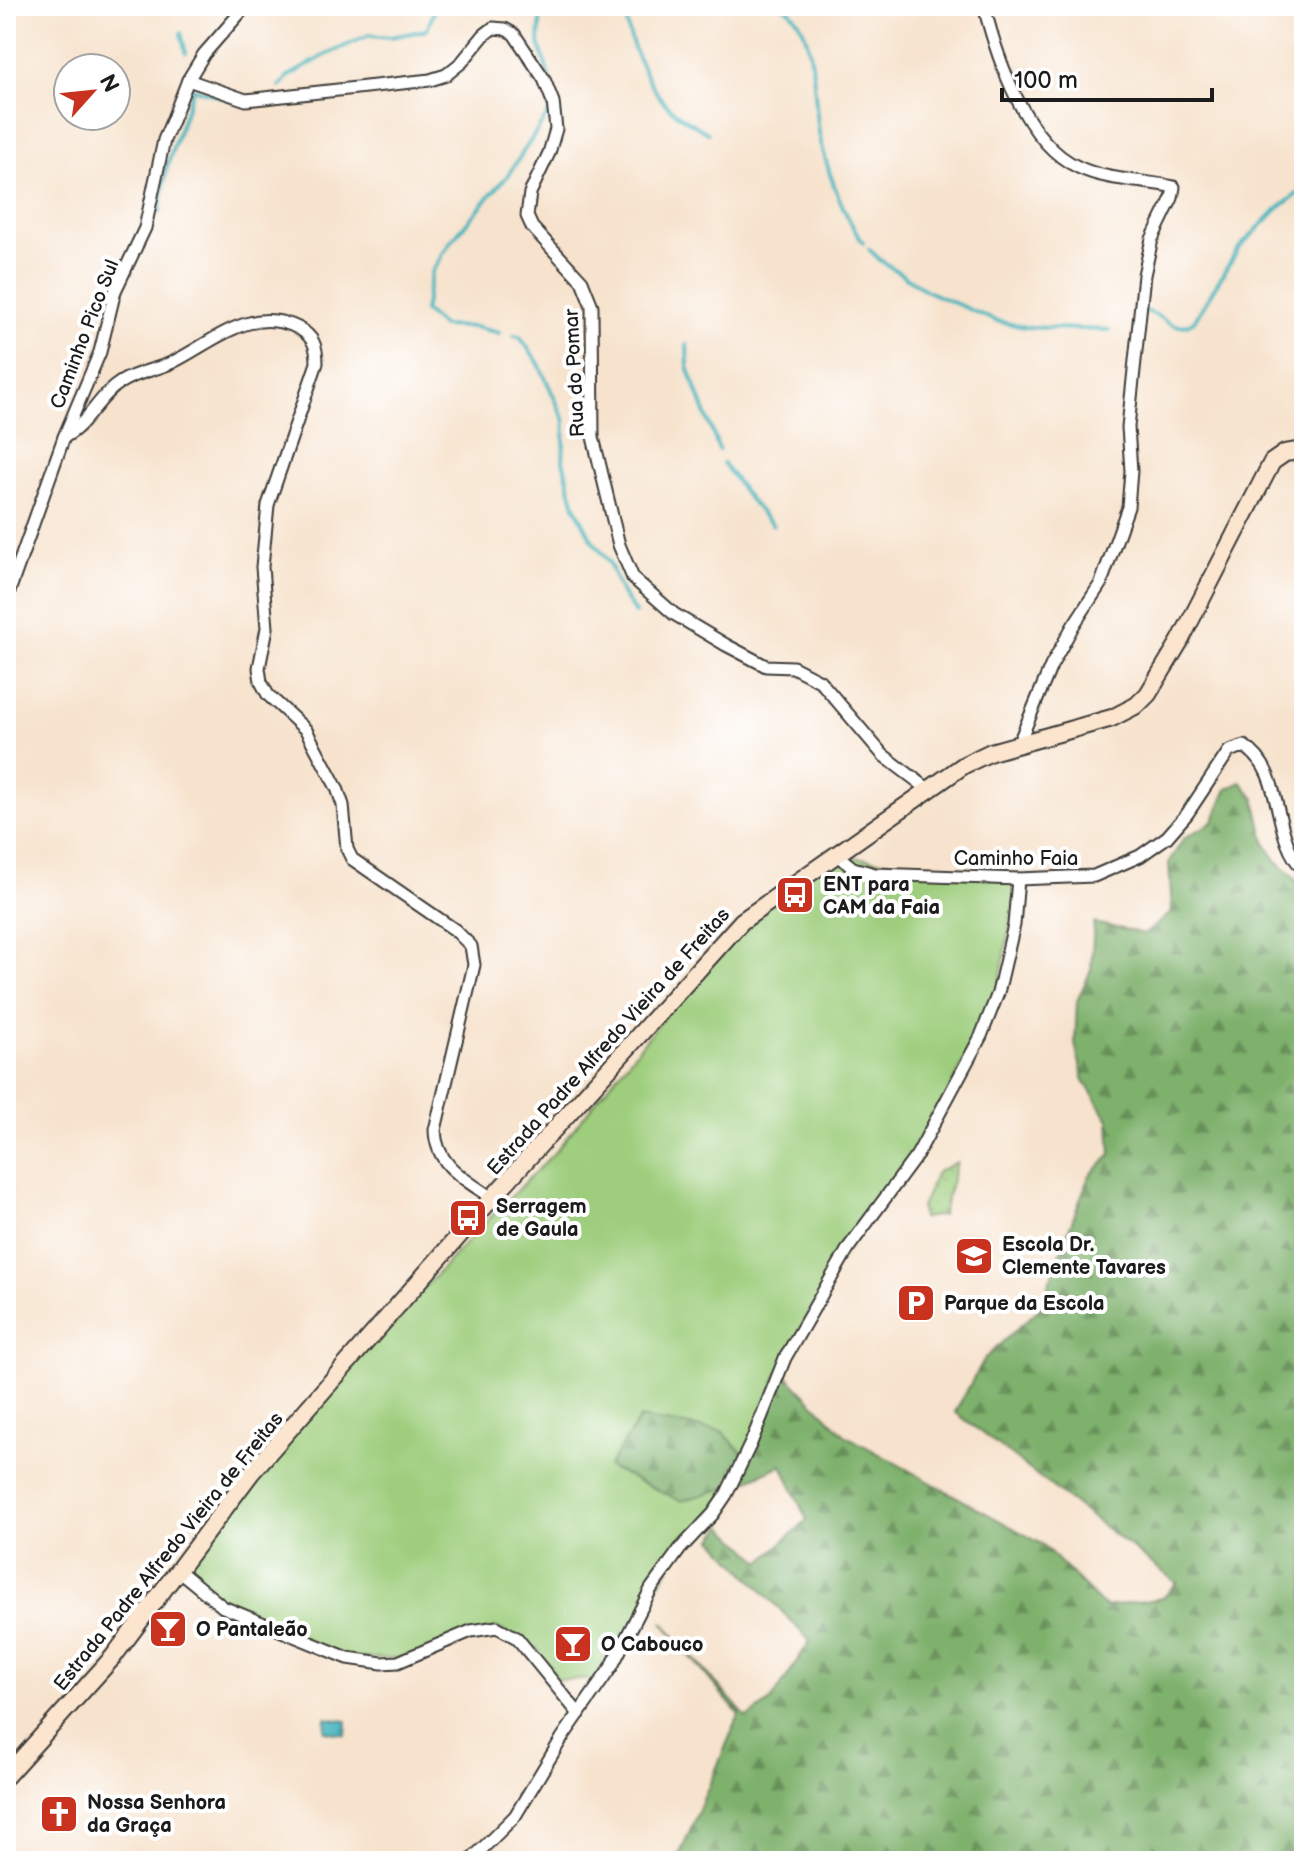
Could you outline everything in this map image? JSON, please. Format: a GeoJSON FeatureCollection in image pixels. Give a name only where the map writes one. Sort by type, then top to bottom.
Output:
{"type":"FeatureCollection","features":[{"type":"Feature","properties":{"kind":"main road","name":"Estrada Padre Alfredo Vieira de Freitas"},"geometry":{"type":"LineString","coordinates":[[6,1776],[113,1657],[251,1473],[492,1198],[742,921],[928,789],[980,756],[1112,718],[1137,705],[1148,694],[1180,641],[1272,462],[1285,453],[1304,450]]}},
{"type":"Feature","properties":{"kind":"street","name":"Caminho Pico Sul"},"geometry":{"type":"LineString","coordinates":[[6,600],[64,437],[100,352],[115,291],[145,228],[164,140],[188,80],[204,54],[246,6]]}},
{"type":"Feature","properties":{"kind":"street"},"geometry":{"type":"LineString","coordinates":[[984,6],[997,53],[1025,112],[1057,154],[1077,167],[1099,174],[1174,187],[1172,198],[1152,239],[1144,275],[1128,427],[1131,471],[1128,507],[1101,583],[1051,666],[1018,745]]}},
{"type":"Feature","properties":{"kind":"street","name":"Rua do Pomar"},"geometry":{"type":"LineString","coordinates":[[188,80],[246,100],[430,80],[446,75],[462,62],[493,28],[514,34],[544,79],[553,102],[556,129],[549,153],[530,193],[527,216],[532,227],[582,281],[592,306],[593,437],[619,545],[633,578],[674,614],[726,645],[766,666],[793,667],[820,681],[883,755],[928,789]]}},
{"type":"Feature","properties":{"kind":"street"},"geometry":{"type":"LineString","coordinates":[[64,437],[81,425],[120,382],[171,363],[236,326],[274,321],[294,326],[309,335],[317,348],[317,363],[268,505],[262,567],[267,628],[259,668],[261,682],[268,695],[306,730],[337,788],[343,805],[347,849],[352,859],[455,930],[471,946],[474,965],[435,1130],[435,1143],[440,1157],[450,1169],[492,1198]]}},
{"type":"Feature","properties":{"kind":"street","name":"Caminho Faia"},"geometry":{"type":"LineString","coordinates":[[837,855],[853,868],[875,874],[1018,879],[1094,876],[1140,856],[1167,837],[1187,814],[1229,751],[1244,746],[1257,754],[1266,767],[1277,813],[1295,862],[1304,870]]}},
{"type":"Feature","properties":{"kind":"street"},"geometry":{"type":"LineString","coordinates":[[470,1861],[515,1816],[612,1666],[651,1589],[726,1495],[785,1358],[849,1247],[917,1155],[981,1036],[998,993],[1014,925],[1018,879]]}},
{"type":"Feature","properties":{"kind":"street"},"geometry":{"type":"LineString","coordinates":[[178,1570],[223,1607],[348,1658],[398,1662],[471,1631],[497,1627],[517,1638],[579,1714]]}},
{"type":"Feature","properties":{"kind":"green space"},"geometry":{"type":"Polygon","coordinates":[[[1241,782],[1255,799],[1265,842],[1275,859],[1304,887],[1304,1861],[677,1861],[739,1715],[662,1622],[747,1718],[772,1700],[810,1641],[713,1539],[723,1526],[761,1562],[807,1520],[782,1465],[737,1485],[681,1501],[608,1467],[640,1418],[722,1431],[750,1461],[785,1374],[845,1435],[1042,1544],[1105,1607],[1163,1598],[1177,1583],[955,1412],[985,1358],[1039,1309],[1089,1176],[1111,1155],[1109,1120],[1084,1081],[1075,1044],[1077,1001],[1091,970],[1094,923],[1145,934],[1172,912],[1169,862],[1184,838],[1213,822],[1227,789],[1241,782]]]}},
{"type":"Feature","properties":{"kind":"green space"},"geometry":{"type":"Polygon","coordinates":[[[837,855],[1018,879],[998,993],[917,1155],[848,1247],[785,1358],[726,1495],[680,1549],[612,1666],[596,1680],[558,1679],[536,1648],[525,1647],[497,1627],[411,1658],[348,1658],[223,1607],[178,1570],[251,1473],[554,1153],[742,921],[837,855]]]}},
{"type":"Feature","properties":{"kind":"green space"},"geometry":{"type":"Polygon","coordinates":[[[957,1162],[942,1215],[922,1218],[921,1207],[937,1172],[957,1162]]]}},
{"type":"Feature","properties":{"kind":"water"},"geometry":{"type":"Polygon","coordinates":[[[326,1718],[347,1721],[346,1735],[325,1731],[326,1718]]]}},
{"type":"Feature","properties":{"kind":"waterway"},"geometry":{"type":"LineString","coordinates":[[280,86],[289,76],[322,57],[369,35],[391,37],[427,30],[436,6]]}},
{"type":"Feature","properties":{"kind":"waterway"},"geometry":{"type":"LineString","coordinates":[[541,6],[539,43],[549,76]]}},
{"type":"Feature","properties":{"kind":"waterway"},"geometry":{"type":"LineString","coordinates":[[626,6],[634,46],[654,89],[675,113],[708,133]]}},
{"type":"Feature","properties":{"kind":"waterway"},"geometry":{"type":"LineString","coordinates":[[782,6],[794,16],[803,30],[809,48],[818,126],[825,156],[843,207],[863,243]]}},
{"type":"Feature","properties":{"kind":"waterway"},"geometry":{"type":"LineString","coordinates":[[181,33],[186,53]]}},
{"type":"Feature","properties":{"kind":"waterway"},"geometry":{"type":"LineString","coordinates":[[192,88],[239,102]]}},
{"type":"Feature","properties":{"kind":"waterway"},"geometry":{"type":"LineString","coordinates":[[160,212],[166,169],[193,89]]}},
{"type":"Feature","properties":{"kind":"waterway"},"geometry":{"type":"LineString","coordinates":[[499,333],[474,327],[442,326],[424,311],[432,272],[451,241],[508,175],[550,111]]}},
{"type":"Feature","properties":{"kind":"waterway"},"geometry":{"type":"LineString","coordinates":[[1145,311],[1175,325],[1187,325],[1194,321],[1239,248],[1276,210],[1304,189]]}},
{"type":"Feature","properties":{"kind":"waterway"},"geometry":{"type":"LineString","coordinates":[[869,249],[880,260],[927,291],[996,321],[1025,327],[1109,330]]}},
{"type":"Feature","properties":{"kind":"waterway"},"geometry":{"type":"LineString","coordinates":[[514,336],[520,337],[538,362],[565,421],[563,461],[575,506],[635,613]]}},
{"type":"Feature","properties":{"kind":"waterway"},"geometry":{"type":"LineString","coordinates":[[687,344],[688,367],[719,450]]}},
{"type":"Feature","properties":{"kind":"waterway"},"geometry":{"type":"LineString","coordinates":[[723,463],[752,503],[773,525]]}},
{"type":"Feature","properties":{"kind":"place","name":"ENT para CAM da Faia"},"geometry":{"type":"Point","coordinates":[795,895]}},
{"type":"Feature","properties":{"kind":"place","name":"Serragem de Gaula"},"geometry":{"type":"Point","coordinates":[468,1218]}},
{"type":"Feature","properties":{"kind":"place","name":"Escola Dr. Clemente Tavares"},"geometry":{"type":"Point","coordinates":[974,1256]}},
{"type":"Feature","properties":{"kind":"place","name":"Parque da Escola"},"geometry":{"type":"Point","coordinates":[916,1303]}},
{"type":"Feature","properties":{"kind":"place","name":"O Pantaleão"},"geometry":{"type":"Point","coordinates":[168,1629]}},
{"type":"Feature","properties":{"kind":"place","name":"O Cabouco"},"geometry":{"type":"Point","coordinates":[573,1644]}},
{"type":"Feature","properties":{"kind":"place","name":"Nossa Senhora da Graça"},"geometry":{"type":"Point","coordinates":[59,1814]}}]}
